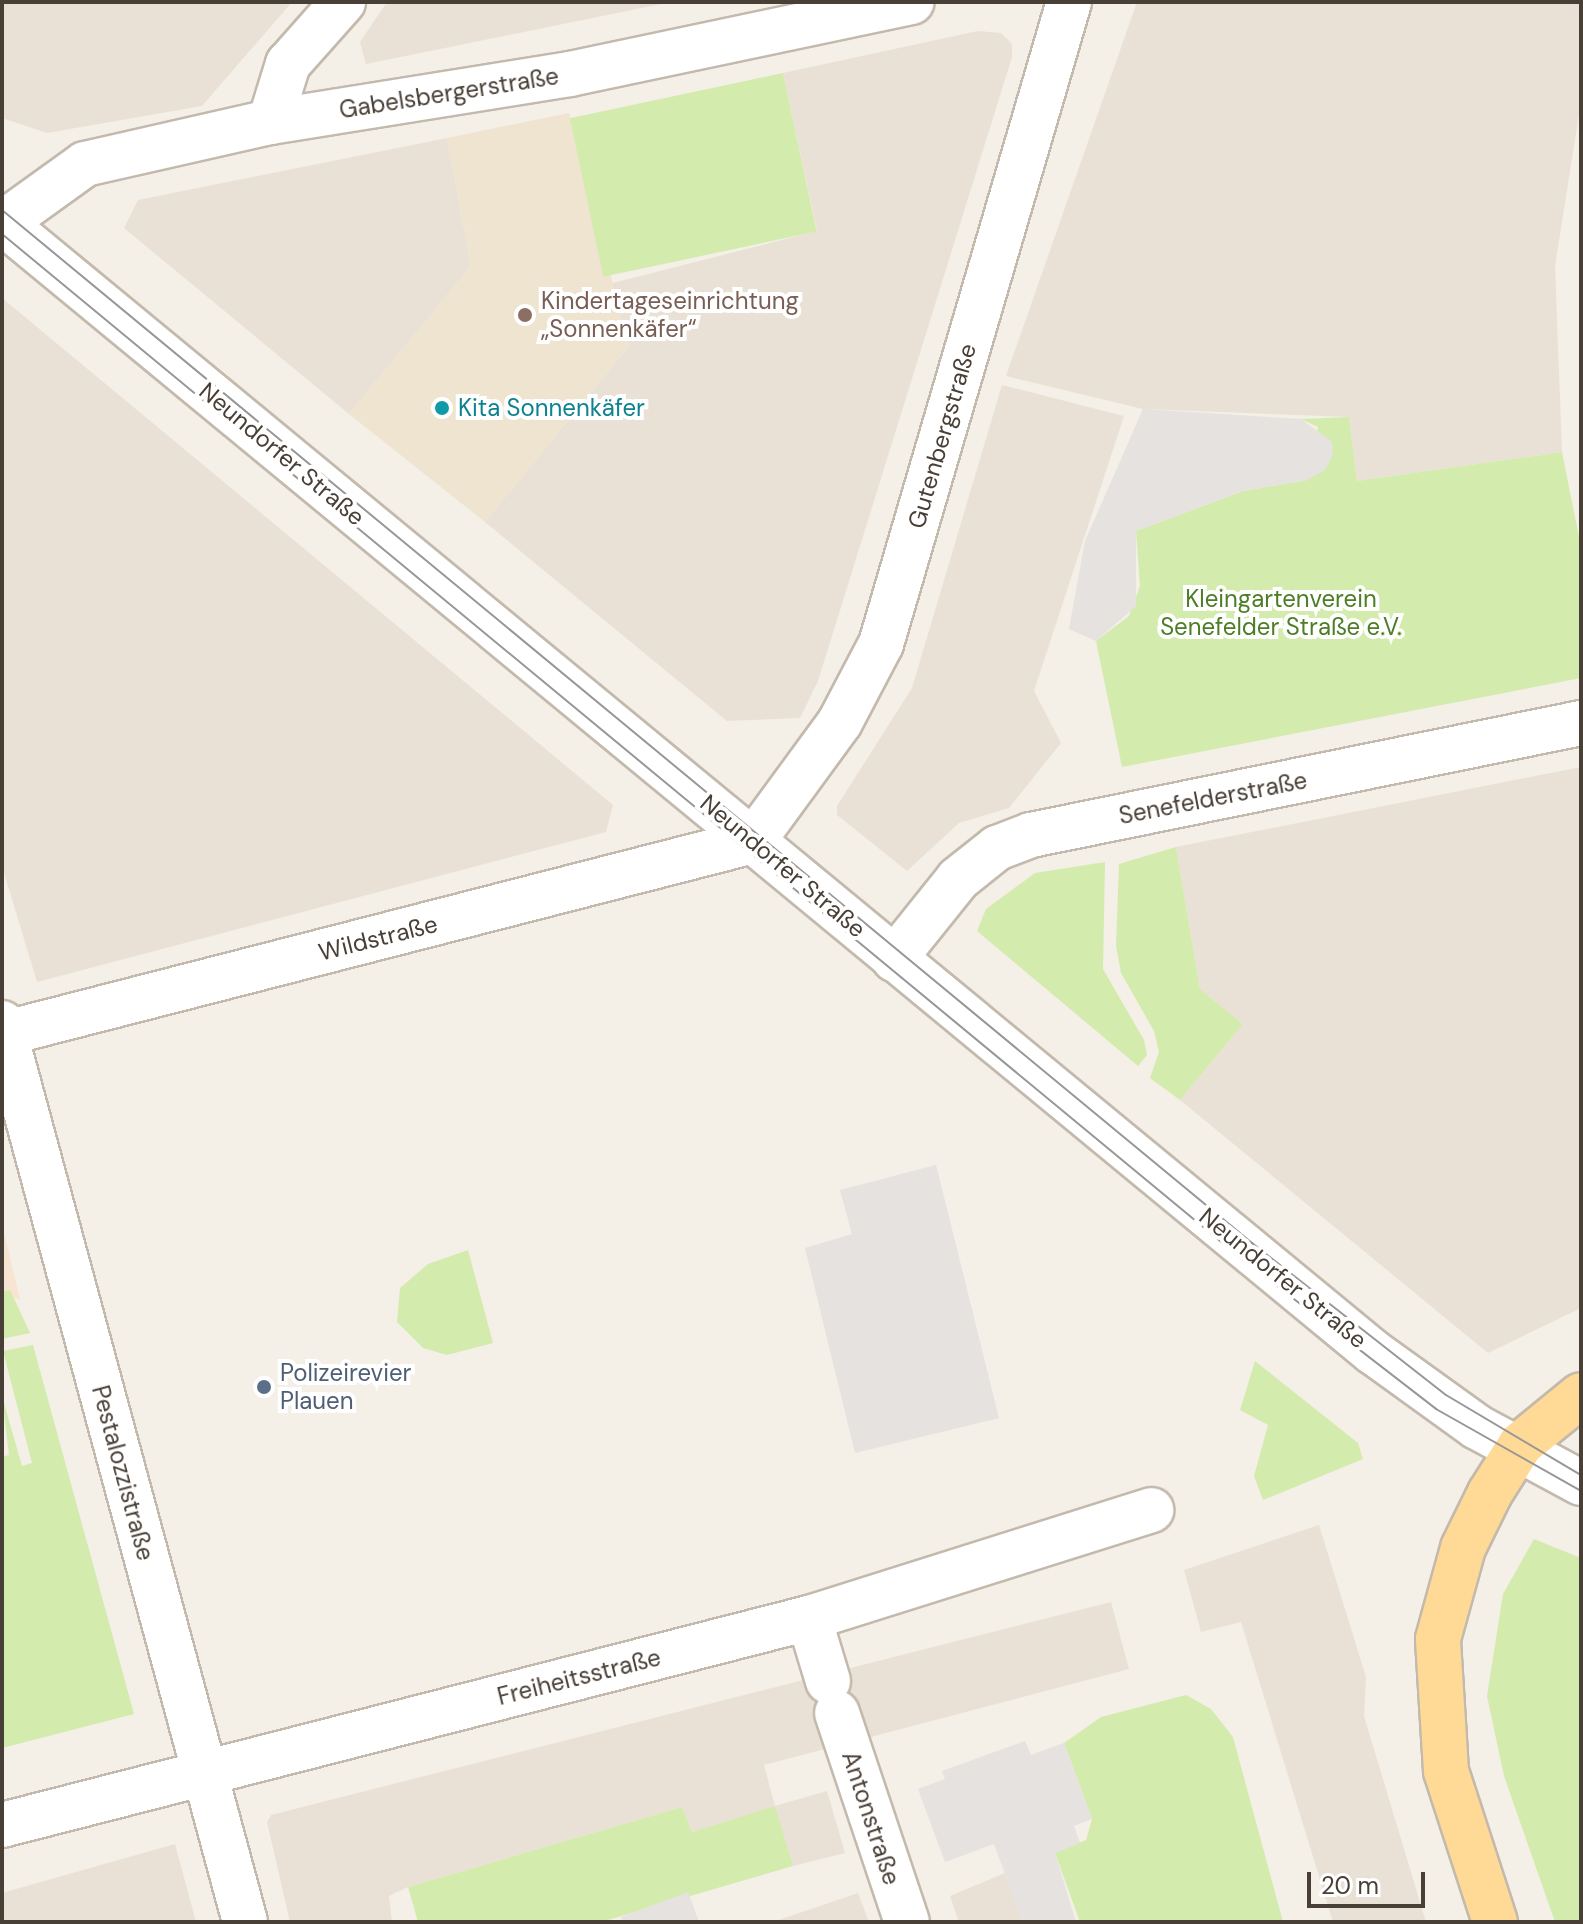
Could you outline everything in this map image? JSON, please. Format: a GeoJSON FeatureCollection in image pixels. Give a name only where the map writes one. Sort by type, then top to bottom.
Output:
{"type":"FeatureCollection","features":[{"type":"Feature","properties":{"kind":"main road"},"geometry":{"type":"LineString","coordinates":[[1495,1922],[1446,1771],[1435,1678],[1438,1639],[1463,1548],[1516,1451],[1581,1395]]}},
{"type":"Feature","properties":{"kind":"street"},"geometry":{"type":"LineString","coordinates":[[270,122],[288,64],[343,2]]}},
{"type":"Feature","properties":{"kind":"street","name":"Gabelsbergerstraße"},"geometry":{"type":"LineString","coordinates":[[2,222],[85,164],[270,122],[570,74],[912,2]]}},
{"type":"Feature","properties":{"kind":"street","name":"Gutenbergstraße"},"geometry":{"type":"LineString","coordinates":[[753,841],[840,722],[881,644],[1069,2]]}},
{"type":"Feature","properties":{"kind":"street","name":"Neundorfer Straße"},"geometry":{"type":"LineString","coordinates":[[2,222],[1373,1352],[1516,1451],[1581,1483]]}},
{"type":"Feature","properties":{"kind":"street","name":"Senefelderstraße"},"geometry":{"type":"LineString","coordinates":[[894,959],[958,879],[997,848],[1031,835],[1581,723]]}},
{"type":"Feature","properties":{"kind":"street","name":"Wildstraße"},"geometry":{"type":"LineString","coordinates":[[3,1030],[753,841]]}},
{"type":"Feature","properties":{"kind":"street","name":"Pestalozzistraße"},"geometry":{"type":"LineString","coordinates":[[3,1030],[245,1922]]}},
{"type":"Feature","properties":{"kind":"street","name":"Freiheitsstraße"},"geometry":{"type":"LineString","coordinates":[[2,1825],[809,1618],[1151,1510]]}},
{"type":"Feature","properties":{"kind":"street","name":"Antonstraße"},"geometry":{"type":"LineString","coordinates":[[809,1618],[907,1922]]}},
{"type":"Feature","properties":{"kind":"shaded area"},"geometry":{"type":"Polygon","coordinates":[[[2,2],[292,2],[202,106],[47,133],[2,118],[2,2]]]}},
{"type":"Feature","properties":{"kind":"shaded area"},"geometry":{"type":"Polygon","coordinates":[[[387,2],[671,2],[366,64],[360,42],[387,2]]]}},
{"type":"Feature","properties":{"kind":"shaded area"},"geometry":{"type":"Polygon","coordinates":[[[1137,2],[1581,2],[1581,102],[1555,266],[1562,452],[1357,481],[1349,417],[1143,409],[1006,376],[1137,2]]]}},
{"type":"Feature","properties":{"kind":"shaded area"},"geometry":{"type":"Polygon","coordinates":[[[978,31],[1001,33],[1012,44],[1012,57],[818,681],[800,718],[727,721],[485,522],[629,346],[609,284],[817,231],[783,73],[978,31]]]}},
{"type":"Feature","properties":{"kind":"shaded area","name":"Kindertageseinrichtung „Sonnenkäfer“"},"geometry":{"type":"Polygon","coordinates":[[[569,113],[629,346],[485,522],[349,414],[471,266],[447,138],[569,113]]]}},
{"type":"Feature","properties":{"kind":"shaded area"},"geometry":{"type":"Polygon","coordinates":[[[447,138],[471,266],[349,414],[124,228],[138,200],[447,138]]]}},
{"type":"Feature","properties":{"kind":"shaded area"},"geometry":{"type":"Polygon","coordinates":[[[2,298],[613,805],[606,832],[37,982],[2,866],[2,298]]]}},
{"type":"Feature","properties":{"kind":"shaded area"},"geometry":{"type":"Polygon","coordinates":[[[1002,385],[1124,416],[1034,691],[1061,743],[1009,808],[959,823],[907,871],[837,815],[837,806],[912,688],[1002,385]]]}},
{"type":"Feature","properties":{"kind":"shaded area"},"geometry":{"type":"Polygon","coordinates":[[[1143,409],[1301,419],[1332,442],[1333,455],[1325,470],[1307,480],[1243,491],[1136,531],[1136,606],[1096,641],[1069,629],[1085,541],[1143,409]]]}},
{"type":"Feature","properties":{"kind":"shaded area"},"geometry":{"type":"Polygon","coordinates":[[[1581,767],[1581,1308],[1488,1353],[1180,1100],[1243,1024],[1200,989],[1176,847],[1581,767]]]}},
{"type":"Feature","properties":{"kind":"shaded area"},"geometry":{"type":"Polygon","coordinates":[[[936,1165],[999,1418],[855,1453],[805,1248],[852,1234],[840,1190],[936,1165]]]}},
{"type":"Feature","properties":{"kind":"shaded area"},"geometry":{"type":"Polygon","coordinates":[[[2,1224],[20,1300],[2,1292],[2,1224]]]}},
{"type":"Feature","properties":{"kind":"shaded area"},"geometry":{"type":"Polygon","coordinates":[[[1319,1525],[1366,1677],[1364,1716],[1426,1922],[1333,1922],[1241,1622],[1201,1632],[1184,1570],[1319,1525]]]}},
{"type":"Feature","properties":{"kind":"shaded area"},"geometry":{"type":"Polygon","coordinates":[[[1111,1602],[1129,1669],[764,1765],[775,1806],[827,1791],[845,1853],[793,1866],[774,1807],[692,1832],[682,1807],[408,1887],[389,1896],[392,1922],[290,1922],[267,1822],[271,1815],[1111,1602]]]}},
{"type":"Feature","properties":{"kind":"shaded area"},"geometry":{"type":"Polygon","coordinates":[[[1025,1741],[1031,1755],[1064,1743],[1092,1819],[1074,1826],[1080,1843],[1055,1853],[1076,1922],[1023,1922],[994,1844],[945,1862],[918,1789],[945,1779],[942,1771],[1025,1741]]]}},
{"type":"Feature","properties":{"kind":"shaded area"},"geometry":{"type":"Polygon","coordinates":[[[175,1844],[196,1922],[2,1922],[2,1893],[175,1844]]]}},
{"type":"Feature","properties":{"kind":"shaded area"},"geometry":{"type":"Polygon","coordinates":[[[1005,1873],[1023,1922],[959,1922],[950,1896],[1005,1873]]]}},
{"type":"Feature","properties":{"kind":"shaded area"},"geometry":{"type":"Polygon","coordinates":[[[688,1892],[699,1922],[622,1922],[621,1917],[688,1892]]]}},
{"type":"Feature","properties":{"kind":"shaded area"},"geometry":{"type":"Polygon","coordinates":[[[858,1893],[869,1922],[773,1922],[858,1893]]]}},
{"type":"Feature","properties":{"kind":"green space"},"geometry":{"type":"Polygon","coordinates":[[[783,73],[817,231],[603,277],[570,118],[783,73]]]}},
{"type":"Feature","properties":{"kind":"green space","name":"Kleingartenverein Senefelder Straße e.V."},"geometry":{"type":"Polygon","coordinates":[[[1349,417],[1357,481],[1562,452],[1581,547],[1581,678],[1122,767],[1096,641],[1129,616],[1140,586],[1136,531],[1243,491],[1307,480],[1318,427],[1301,419],[1349,417]]]}},
{"type":"Feature","properties":{"kind":"green space"},"geometry":{"type":"Polygon","coordinates":[[[1176,847],[1200,989],[1243,1024],[1180,1100],[1150,1078],[1159,1052],[1154,1031],[1121,973],[1116,946],[1119,864],[1176,847]]]}},
{"type":"Feature","properties":{"kind":"green space"},"geometry":{"type":"Polygon","coordinates":[[[1105,862],[1103,969],[1144,1040],[1147,1055],[1138,1066],[977,931],[986,909],[1035,873],[1105,862]]]}},
{"type":"Feature","properties":{"kind":"green space"},"geometry":{"type":"Polygon","coordinates":[[[468,1250],[493,1343],[447,1355],[423,1348],[397,1322],[400,1288],[428,1264],[468,1250]]]}},
{"type":"Feature","properties":{"kind":"green space"},"geometry":{"type":"Polygon","coordinates":[[[10,1290],[30,1333],[2,1339],[2,1292],[10,1290]]]}},
{"type":"Feature","properties":{"kind":"green space"},"geometry":{"type":"Polygon","coordinates":[[[33,1345],[134,1714],[2,1748],[2,1457],[9,1455],[2,1396],[22,1466],[32,1463],[3,1351],[33,1345]]]}},
{"type":"Feature","properties":{"kind":"green space"},"geometry":{"type":"Polygon","coordinates":[[[1255,1361],[1358,1443],[1363,1459],[1263,1500],[1254,1476],[1268,1425],[1240,1410],[1255,1361]]]}},
{"type":"Feature","properties":{"kind":"green space"},"geometry":{"type":"Polygon","coordinates":[[[1534,1539],[1581,1558],[1581,1922],[1555,1922],[1504,1776],[1487,1696],[1503,1594],[1534,1539]]]}},
{"type":"Feature","properties":{"kind":"green space"},"geometry":{"type":"Polygon","coordinates":[[[1186,1695],[1211,1709],[1233,1737],[1283,1922],[1080,1922],[1055,1853],[1086,1840],[1092,1819],[1064,1743],[1101,1717],[1186,1695]]]}},
{"type":"Feature","properties":{"kind":"green space"},"geometry":{"type":"Polygon","coordinates":[[[775,1806],[793,1866],[601,1922],[418,1922],[408,1887],[682,1807],[692,1832],[775,1806]]]}},
{"type":"Feature","properties":{"kind":"tram line"},"geometry":{"type":"LineString","coordinates":[[2,210],[1252,1243],[1446,1395],[1581,1475]]}},
{"type":"Feature","properties":{"kind":"tram line"},"geometry":{"type":"LineString","coordinates":[[2,234],[1237,1255],[1436,1409],[1581,1491]]}},
{"type":"Feature","properties":{"kind":"place","name":"Kindertageseinrichtung „Sonnenkäfer“"},"geometry":{"type":"Point","coordinates":[525,315]}},
{"type":"Feature","properties":{"kind":"place","name":"Kita Sonnenkäfer"},"geometry":{"type":"Point","coordinates":[442,408]}},
{"type":"Feature","properties":{"kind":"place","name":"Polizeirevier Plauen"},"geometry":{"type":"Point","coordinates":[264,1387]}}]}
